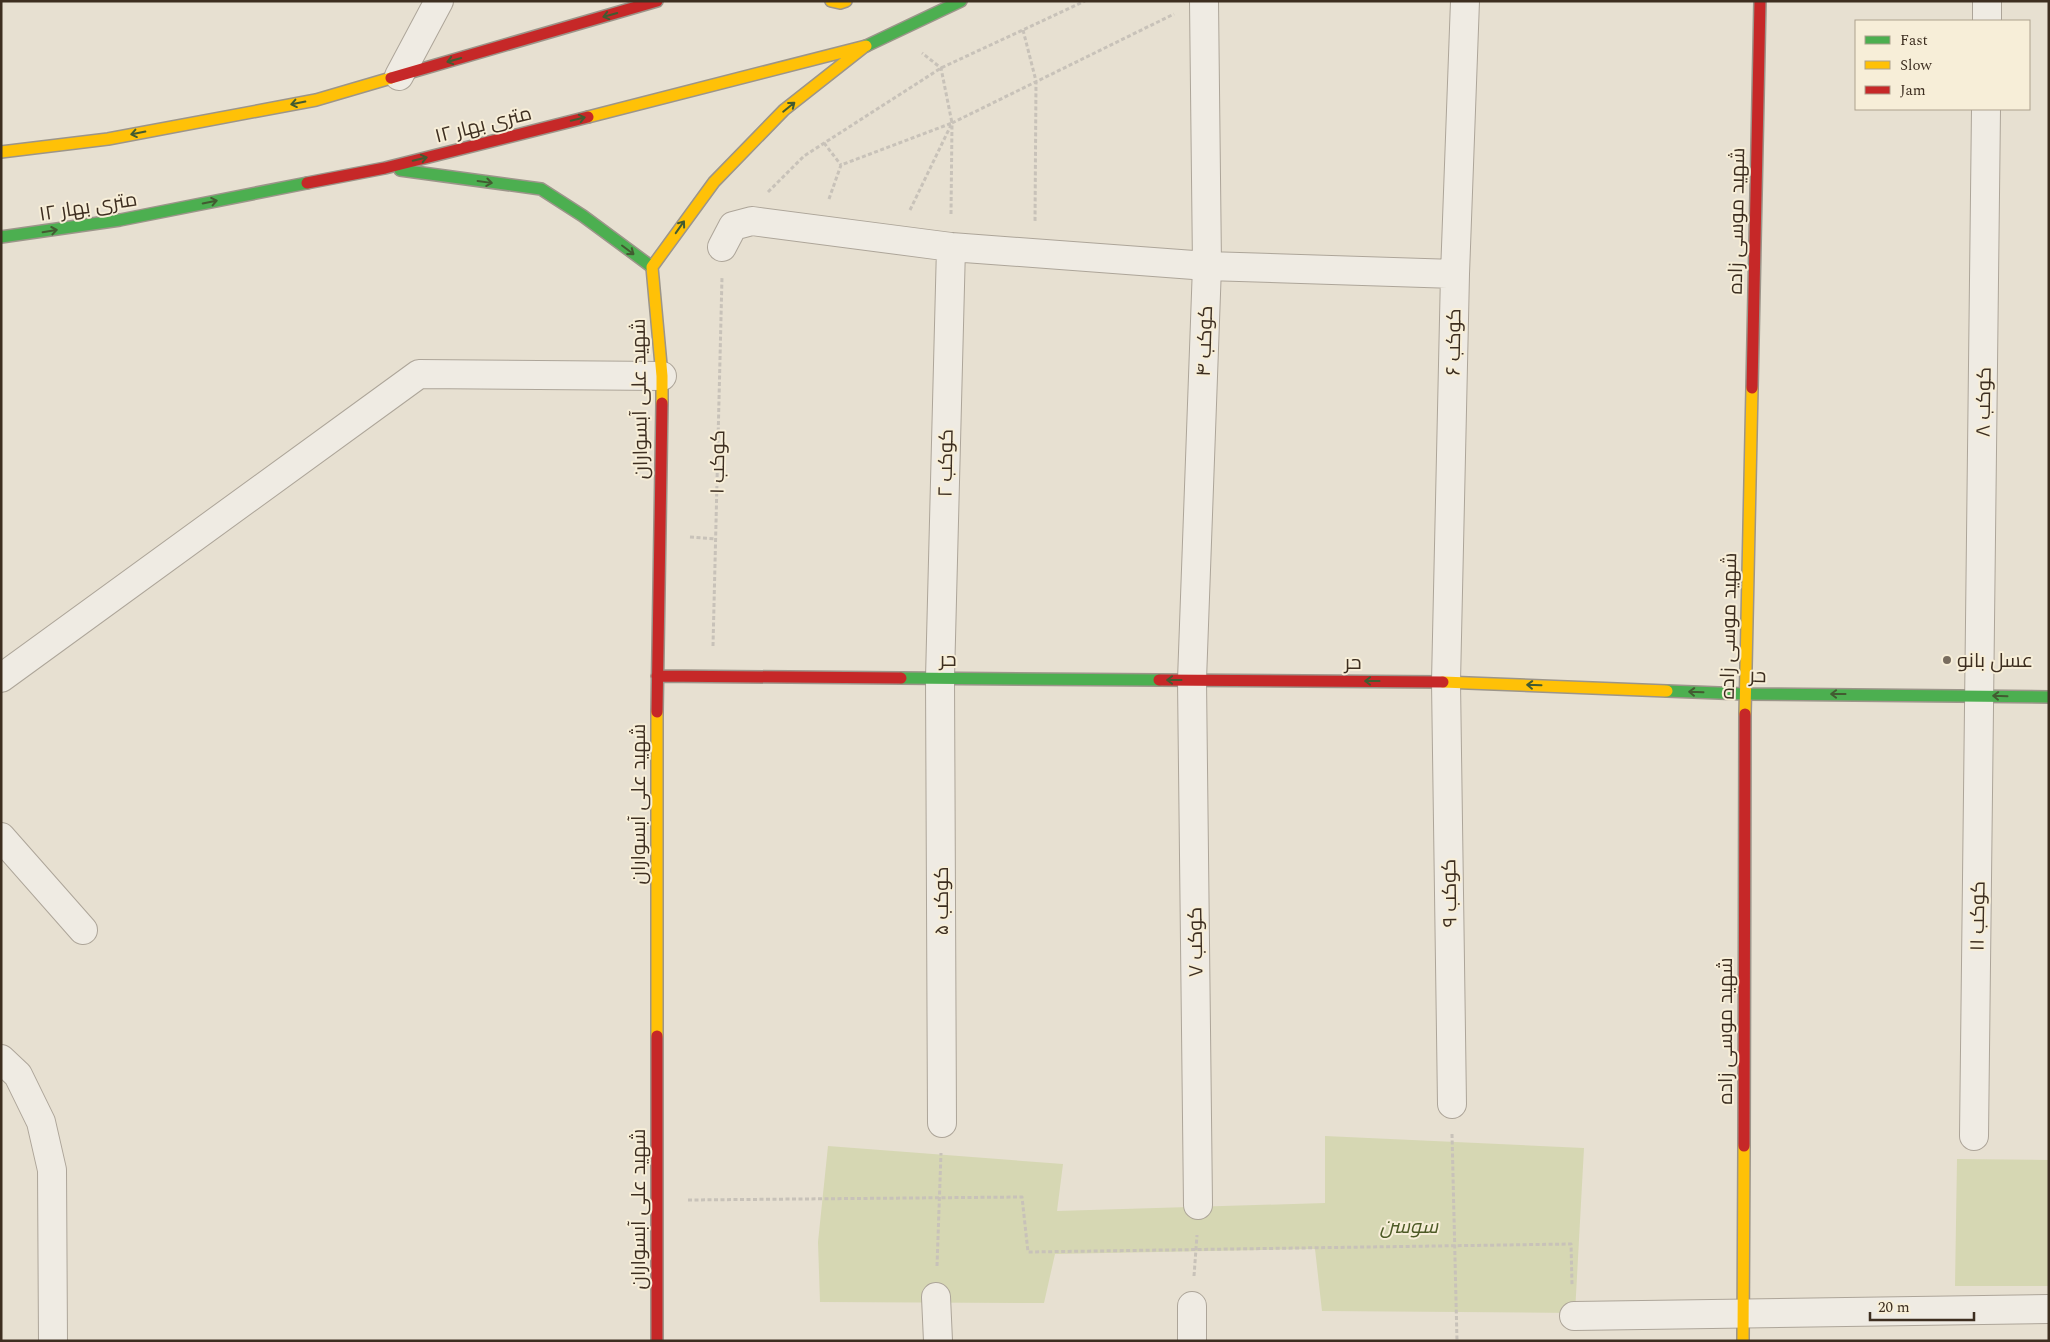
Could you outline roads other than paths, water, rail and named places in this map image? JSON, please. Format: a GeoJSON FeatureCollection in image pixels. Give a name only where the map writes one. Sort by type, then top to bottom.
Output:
{"type":"FeatureCollection","features":[{"type":"Feature","properties":{"kind":"street"},"geometry":{"type":"LineString","coordinates":[[399,76],[439,1]]}},
{"type":"Feature","properties":{"kind":"street"},"geometry":{"type":"LineString","coordinates":[[1,152],[108,139],[316,100],[657,1]]}},
{"type":"Feature","properties":{"kind":"street"},"geometry":{"type":"LineString","coordinates":[[831,1],[840,3],[846,1]]}},
{"type":"Feature","properties":{"kind":"street","name":"۱۲ متری بهار"},"geometry":{"type":"LineString","coordinates":[[1,237],[120,220],[385,168],[864,47],[961,1]]}},
{"type":"Feature","properties":{"kind":"street","name":"کوکب ۶"},"geometry":{"type":"LineString","coordinates":[[1446,682],[1455,274],[1465,1]]}},
{"type":"Feature","properties":{"kind":"street","name":"شهید موسی زاده"},"geometry":{"type":"LineString","coordinates":[[1743,1341],[1745,694],[1760,1]]}},
{"type":"Feature","properties":{"kind":"street"},"geometry":{"type":"LineString","coordinates":[[1987,1],[1987,20]]}},
{"type":"Feature","properties":{"kind":"street","name":"کوکب ۴"},"geometry":{"type":"LineString","coordinates":[[1192,680],[1207,266],[1193,5]]}},
{"type":"Feature","properties":{"kind":"street"},"geometry":{"type":"LineString","coordinates":[[385,168],[541,189],[583,216],[652,267],[714,182],[784,110],[864,47]]}},
{"type":"Feature","properties":{"kind":"street","name":"کوکب ۸"},"geometry":{"type":"LineString","coordinates":[[1979,695],[1986,110]]}},
{"type":"Feature","properties":{"kind":"street"},"geometry":{"type":"LineString","coordinates":[[728,236],[752,221],[951,247],[1207,266],[1455,274]]}},
{"type":"Feature","properties":{"kind":"street","name":"کوکب ۲"},"geometry":{"type":"LineString","coordinates":[[940,678],[951,247]]}},
{"type":"Feature","properties":{"kind":"street","name":"شهید علی آبسواران"},"geometry":{"type":"LineString","coordinates":[[652,267],[662,376],[657,676],[657,1341]]}},
{"type":"Feature","properties":{"kind":"street"},"geometry":{"type":"LineString","coordinates":[[1,678],[419,374],[662,376]]}},
{"type":"Feature","properties":{"kind":"street","name":"حر"},"geometry":{"type":"LineString","coordinates":[[657,676],[1446,682],[1745,694],[2049,697]]}},
{"type":"Feature","properties":{"kind":"street","name":"کوکب ۵"},"geometry":{"type":"LineString","coordinates":[[940,678],[942,1124]]}},
{"type":"Feature","properties":{"kind":"street","name":"کوکب ۷"},"geometry":{"type":"LineString","coordinates":[[1192,680],[1198,1205]]}},
{"type":"Feature","properties":{"kind":"street","name":"کوکب ۹"},"geometry":{"type":"LineString","coordinates":[[1446,682],[1452,1104]]}},
{"type":"Feature","properties":{"kind":"street","name":"کوکب ۱۱"},"geometry":{"type":"LineString","coordinates":[[1974,1136],[1979,695]]}},
{"type":"Feature","properties":{"kind":"street"},"geometry":{"type":"LineString","coordinates":[[1,837],[83,930]]}},
{"type":"Feature","properties":{"kind":"street"},"geometry":{"type":"LineString","coordinates":[[1,1059],[18,1075],[41,1122],[52,1170],[53,1341]]}},
{"type":"Feature","properties":{"kind":"street"},"geometry":{"type":"LineString","coordinates":[[936,1297],[938,1341]]}},
{"type":"Feature","properties":{"kind":"street"},"geometry":{"type":"LineString","coordinates":[[1192,1306],[1192,1341]]}},
{"type":"Feature","properties":{"kind":"street"},"geometry":{"type":"LineString","coordinates":[[1574,1316],[2049,1309]]}},
{"type":"Feature","properties":{"kind":"place","name":"عسل بانو"},"geometry":{"type":"Point","coordinates":[1947,660]}},
{"type":"Feature","properties":{"kind":"park label","name":"سوسن"},"geometry":{"type":"Point","coordinates":[1409,1226]}}]}
